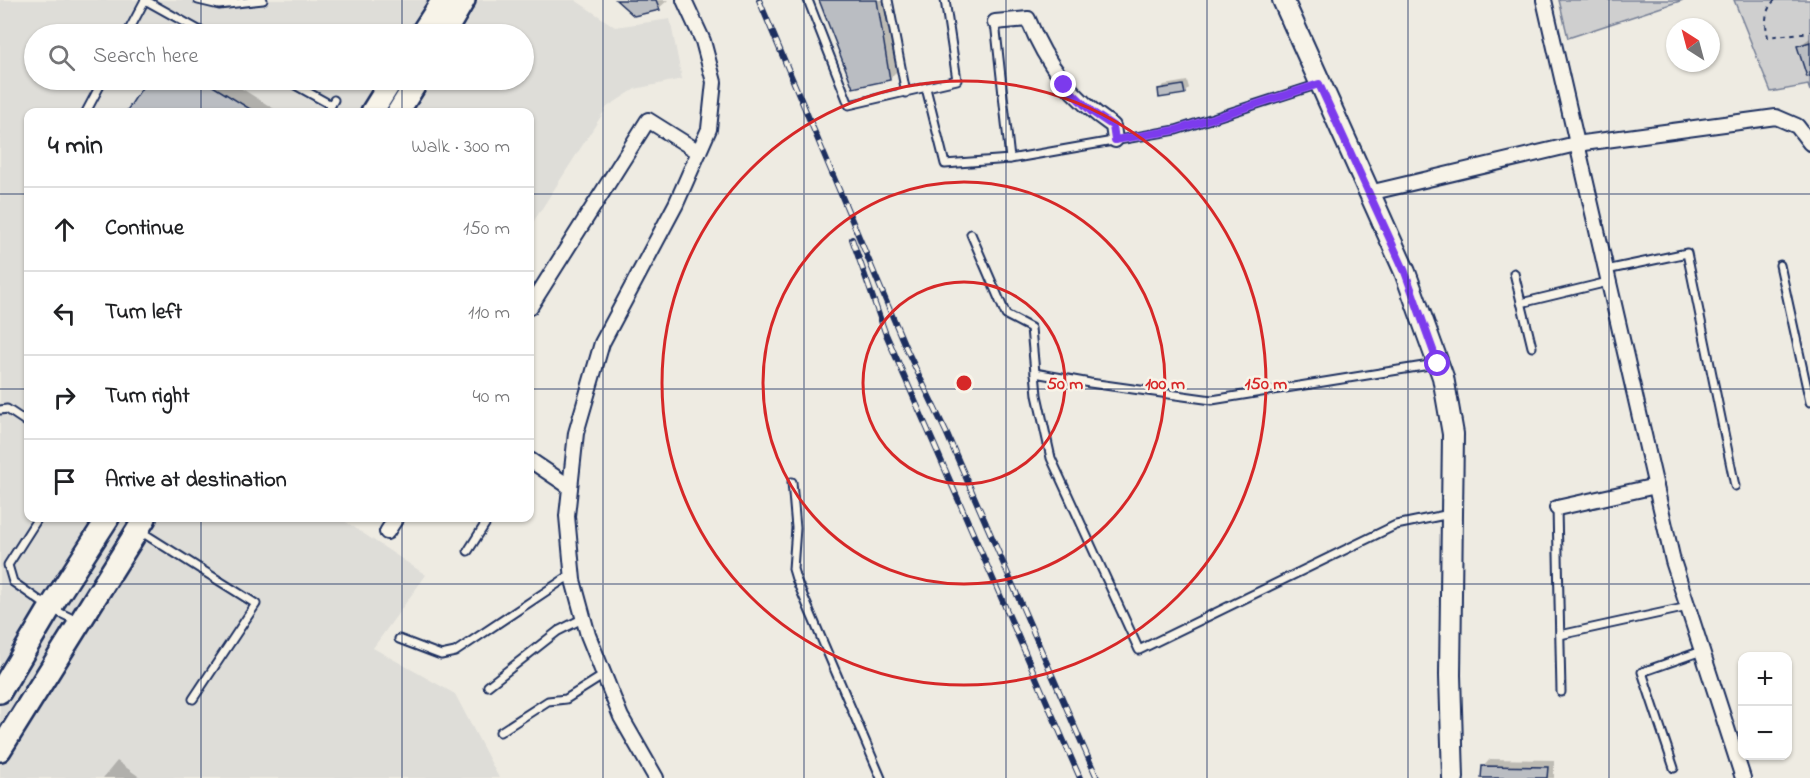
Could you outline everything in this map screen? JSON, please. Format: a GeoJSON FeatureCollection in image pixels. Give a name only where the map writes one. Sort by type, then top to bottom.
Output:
{"type":"FeatureCollection","features":[{"type":"Feature","properties":{"kind":"main road"},"geometry":{"type":"LineString","coordinates":[[427,24],[443,0]]}},
{"type":"Feature","properties":{"kind":"main road"},"geometry":{"type":"LineString","coordinates":[[450,24],[464,0]]}},
{"type":"Feature","properties":{"kind":"main road"},"geometry":{"type":"LineString","coordinates":[[375,108],[386,90]]}},
{"type":"Feature","properties":{"kind":"main road"},"geometry":{"type":"LineString","coordinates":[[400,108],[412,90]]}},
{"type":"Feature","properties":{"kind":"main road"},"geometry":{"type":"LineString","coordinates":[[26,708],[0,693],[50,608],[105,522]]}},
{"type":"Feature","properties":{"kind":"main road"},"geometry":{"type":"LineString","coordinates":[[0,750],[142,524]]}},
{"type":"Feature","properties":{"kind":"street"},"geometry":{"type":"LineString","coordinates":[[656,778],[621,717],[584,618],[572,574],[567,516],[576,434],[602,344],[676,204],[709,129],[714,82],[703,42],[684,0]]}},
{"type":"Feature","properties":{"kind":"street"},"geometry":{"type":"LineString","coordinates":[[1283,0],[1405,272],[1443,376],[1453,434],[1450,675],[1453,778]]}},
{"type":"Feature","properties":{"kind":"street"},"geometry":{"type":"LineString","coordinates":[[1544,0],[1673,561],[1743,778]]}},
{"type":"Feature","properties":{"kind":"street"},"geometry":{"type":"LineString","coordinates":[[995,22],[1028,19],[1036,39],[1064,85],[1092,112],[1113,126],[1115,140]]}},
{"type":"Feature","properties":{"kind":"street"},"geometry":{"type":"LineString","coordinates":[[1369,193],[1576,144],[1776,117],[1797,126],[1810,143]]}},
{"type":"Feature","properties":{"kind":"street"},"geometry":{"type":"LineString","coordinates":[[534,301],[648,120],[699,152]]}},
{"type":"Feature","properties":{"kind":"street"},"geometry":{"type":"LineString","coordinates":[[534,463],[570,487]]}},
{"type":"Feature","properties":{"kind":"street"},"geometry":{"type":"LineString","coordinates":[[1557,508],[1656,486]]}},
{"type":"Feature","properties":{"kind":"street"},"geometry":{"type":"LineString","coordinates":[[387,532],[393,522]]}},
{"type":"Feature","properties":{"kind":"lane"},"geometry":{"type":"LineString","coordinates":[[132,24],[145,0],[188,24]]}},
{"type":"Feature","properties":{"kind":"lane"},"geometry":{"type":"LineString","coordinates":[[198,0],[219,5],[263,0]]}},
{"type":"Feature","properties":{"kind":"lane"},"geometry":{"type":"LineString","coordinates":[[808,0],[849,105],[957,80],[945,0]]}},
{"type":"Feature","properties":{"kind":"lane"},"geometry":{"type":"LineString","coordinates":[[888,0],[906,93]]}},
{"type":"Feature","properties":{"kind":"lane"},"geometry":{"type":"LineString","coordinates":[[995,22],[1010,159]]}},
{"type":"Feature","properties":{"kind":"lane"},"geometry":{"type":"LineString","coordinates":[[926,88],[945,164],[1010,159],[1176,130],[1319,84]]}},
{"type":"Feature","properties":{"kind":"lane"},"geometry":{"type":"LineString","coordinates":[[88,108],[98,90]]}},
{"type":"Feature","properties":{"kind":"lane"},"geometry":{"type":"LineString","coordinates":[[307,90],[333,102],[329,108]]}},
{"type":"Feature","properties":{"kind":"lane"},"geometry":{"type":"LineString","coordinates":[[971,234],[1005,315],[1031,328],[1037,395],[1051,458],[1139,650],[1396,525],[1452,514]]}},
{"type":"Feature","properties":{"kind":"lane"},"geometry":{"type":"LineString","coordinates":[[1521,303],[1687,253],[1735,486]]}},
{"type":"Feature","properties":{"kind":"lane"},"geometry":{"type":"LineString","coordinates":[[1780,265],[1810,402]]}},
{"type":"Feature","properties":{"kind":"lane"},"geometry":{"type":"LineString","coordinates":[[1514,273],[1532,347]]}},
{"type":"Feature","properties":{"kind":"lane"},"geometry":{"type":"LineString","coordinates":[[1035,373],[1212,400],[1438,364]]}},
{"type":"Feature","properties":{"kind":"lane"},"geometry":{"type":"LineString","coordinates":[[0,410],[7,409],[24,420]]}},
{"type":"Feature","properties":{"kind":"lane"},"geometry":{"type":"LineString","coordinates":[[792,482],[796,528],[793,569],[796,579],[881,778]]}},
{"type":"Feature","properties":{"kind":"lane"},"geometry":{"type":"LineString","coordinates":[[1557,508],[1561,692]]}},
{"type":"Feature","properties":{"kind":"lane"},"geometry":{"type":"LineString","coordinates":[[35,522],[8,565],[13,582],[50,608],[80,623]]}},
{"type":"Feature","properties":{"kind":"lane"},"geometry":{"type":"LineString","coordinates":[[468,551],[486,522]]}},
{"type":"Feature","properties":{"kind":"lane"},"geometry":{"type":"LineString","coordinates":[[142,524],[256,604],[193,699]]}},
{"type":"Feature","properties":{"kind":"lane"},"geometry":{"type":"LineString","coordinates":[[399,639],[441,655],[455,652],[572,574]]}},
{"type":"Feature","properties":{"kind":"lane"},"geometry":{"type":"LineString","coordinates":[[1560,635],[1688,607]]}},
{"type":"Feature","properties":{"kind":"lane"},"geometry":{"type":"LineString","coordinates":[[488,686],[558,631],[584,618]]}},
{"type":"Feature","properties":{"kind":"lane"},"geometry":{"type":"LineString","coordinates":[[1674,768],[1642,672],[1702,651]]}},
{"type":"Feature","properties":{"kind":"lane"},"geometry":{"type":"LineString","coordinates":[[500,732],[548,701],[566,699],[604,675]]}},
{"type":"Feature","properties":{"kind":"path"},"geometry":{"type":"LineString","coordinates":[[1775,0],[1765,22],[1768,37],[1810,32]]}},
{"type":"Feature","properties":{"kind":"shaded area"},"geometry":{"type":"Polygon","coordinates":[[[0,0],[575,0],[615,27],[670,19],[682,79],[635,89],[607,107],[534,221],[534,108],[24,108],[24,522],[346,522],[426,575],[373,648],[455,694],[499,778],[0,778],[0,0]]]}},
{"type":"Feature","properties":{"kind":"shaded area"},"geometry":{"type":"Polygon","coordinates":[[[1559,0],[1683,0],[1568,38],[1559,0]]]}},
{"type":"Feature","properties":{"kind":"shaded area"},"geometry":{"type":"Polygon","coordinates":[[[1734,0],[1810,0],[1810,91],[1808,85],[1771,92],[1734,0]]]}},
{"type":"Feature","properties":{"kind":"building"},"geometry":{"type":"Polygon","coordinates":[[[616,0],[656,0],[660,10],[634,16],[616,0]]]}},
{"type":"Feature","properties":{"kind":"building"},"geometry":{"type":"Polygon","coordinates":[[[819,0],[877,0],[890,80],[853,88],[819,0]]]}},
{"type":"Feature","properties":{"kind":"building"},"geometry":{"type":"Polygon","coordinates":[[[1810,42],[1810,76],[1807,77],[1797,46],[1810,42]]]}},
{"type":"Feature","properties":{"kind":"building"},"geometry":{"type":"Polygon","coordinates":[[[1183,85],[1185,94],[1159,98],[1158,89],[1183,85]]]}},
{"type":"Feature","properties":{"kind":"building"},"geometry":{"type":"Polygon","coordinates":[[[140,90],[219,90],[248,108],[129,108],[140,90]]]}},
{"type":"Feature","properties":{"kind":"building"},"geometry":{"type":"Polygon","coordinates":[[[1482,766],[1548,767],[1547,778],[1481,778],[1482,766]]]}},
{"type":"Feature","properties":{"kind":"railway"},"geometry":{"type":"LineString","coordinates":[[759,0],[905,346],[946,432],[1097,778]]}},
{"type":"Feature","properties":{"kind":"railway"},"geometry":{"type":"LineString","coordinates":[[852,239],[885,332],[1080,778]]}},
{"type":"Feature","properties":{"kind":"route"},"geometry":{"type":"LineString","coordinates":[[1064,85],[1092,112],[1113,126],[1115,140],[1176,130],[1319,84],[1405,272],[1438,364]]}}]}
